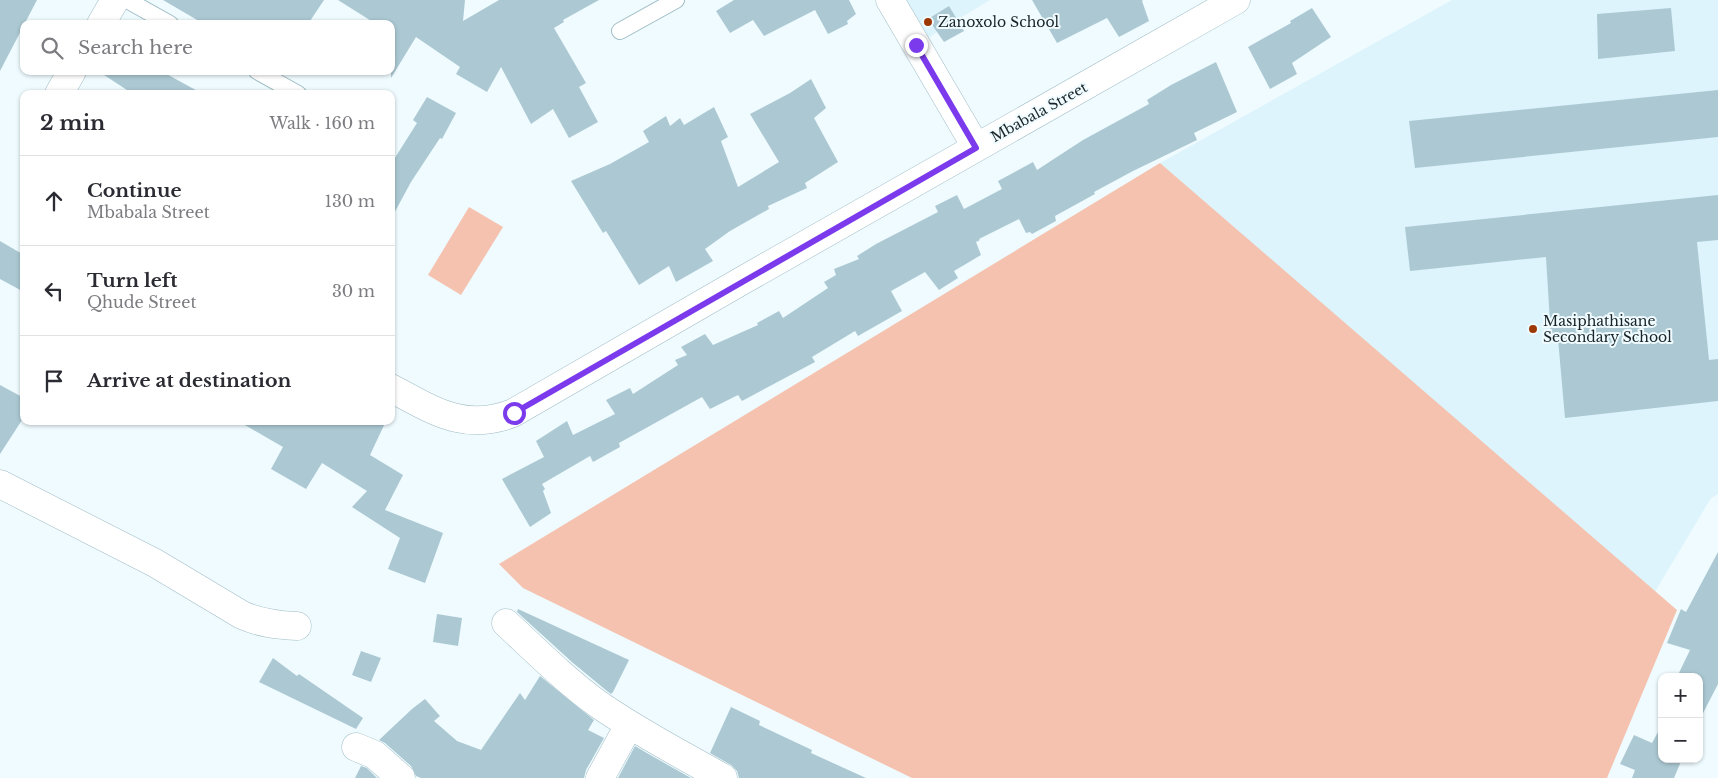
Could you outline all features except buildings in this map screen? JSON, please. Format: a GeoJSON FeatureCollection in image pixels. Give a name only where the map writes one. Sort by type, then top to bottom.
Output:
{"type":"FeatureCollection","features":[{"type":"Feature","properties":{"kind":"street"},"geometry":{"type":"LineString","coordinates":[[103,20],[115,0]]}},
{"type":"Feature","properties":{"kind":"street"},"geometry":{"type":"LineString","coordinates":[[890,0],[976,148]]}},
{"type":"Feature","properties":{"kind":"street","name":"Mbabala Street"},"geometry":{"type":"LineString","coordinates":[[395,390],[434,411],[450,417],[486,421],[514,413],[1236,0]]}},
{"type":"Feature","properties":{"kind":"street"},"geometry":{"type":"LineString","coordinates":[[61,90],[70,75]]}},
{"type":"Feature","properties":{"kind":"street"},"geometry":{"type":"LineString","coordinates":[[0,484],[155,563],[242,615],[270,624],[297,626]]}},
{"type":"Feature","properties":{"kind":"street"},"geometry":{"type":"LineString","coordinates":[[506,623],[575,686],[629,725],[723,778]]}},
{"type":"Feature","properties":{"kind":"street"},"geometry":{"type":"LineString","coordinates":[[600,778],[629,725]]}},
{"type":"Feature","properties":{"kind":"street"},"geometry":{"type":"LineString","coordinates":[[356,747],[375,756],[402,778]]}},
{"type":"Feature","properties":{"kind":"lane"},"geometry":{"type":"LineString","coordinates":[[127,0],[163,20]]}},
{"type":"Feature","properties":{"kind":"lane"},"geometry":{"type":"LineString","coordinates":[[620,31],[676,0]]}},
{"type":"Feature","properties":{"kind":"lane"},"geometry":{"type":"LineString","coordinates":[[264,75],[291,90]]}},
{"type":"Feature","properties":{"kind":"shaded area","name":"Zanoxolo School"},"geometry":{"type":"Polygon","coordinates":[[[890,0],[990,0],[916,45],[890,0]]]}},
{"type":"Feature","properties":{"kind":"shaded area","name":"Masiphathisane Secondary School"},"geometry":{"type":"Polygon","coordinates":[[[1452,0],[1718,0],[1718,494],[1711,498],[1653,595],[1160,163],[1452,0]]]}},
{"type":"Feature","properties":{"kind":"shaded area"},"geometry":{"type":"Polygon","coordinates":[[[1160,163],[1677,610],[1607,778],[912,778],[523,588],[499,564],[1160,163]]]}},
{"type":"Feature","properties":{"kind":"shaded area"},"geometry":{"type":"Polygon","coordinates":[[[469,207],[503,227],[461,295],[428,275],[469,207]]]}},
{"type":"Feature","properties":{"kind":"place","name":"Zanoxolo School"},"geometry":{"type":"Point","coordinates":[928,22]}},
{"type":"Feature","properties":{"kind":"place","name":"Masiphathisane Secondary School"},"geometry":{"type":"Point","coordinates":[1533,329]}},
{"type":"Feature","properties":{"kind":"route"},"geometry":{"type":"LineString","coordinates":[[514,413],[976,148],[916,45]]}}]}
